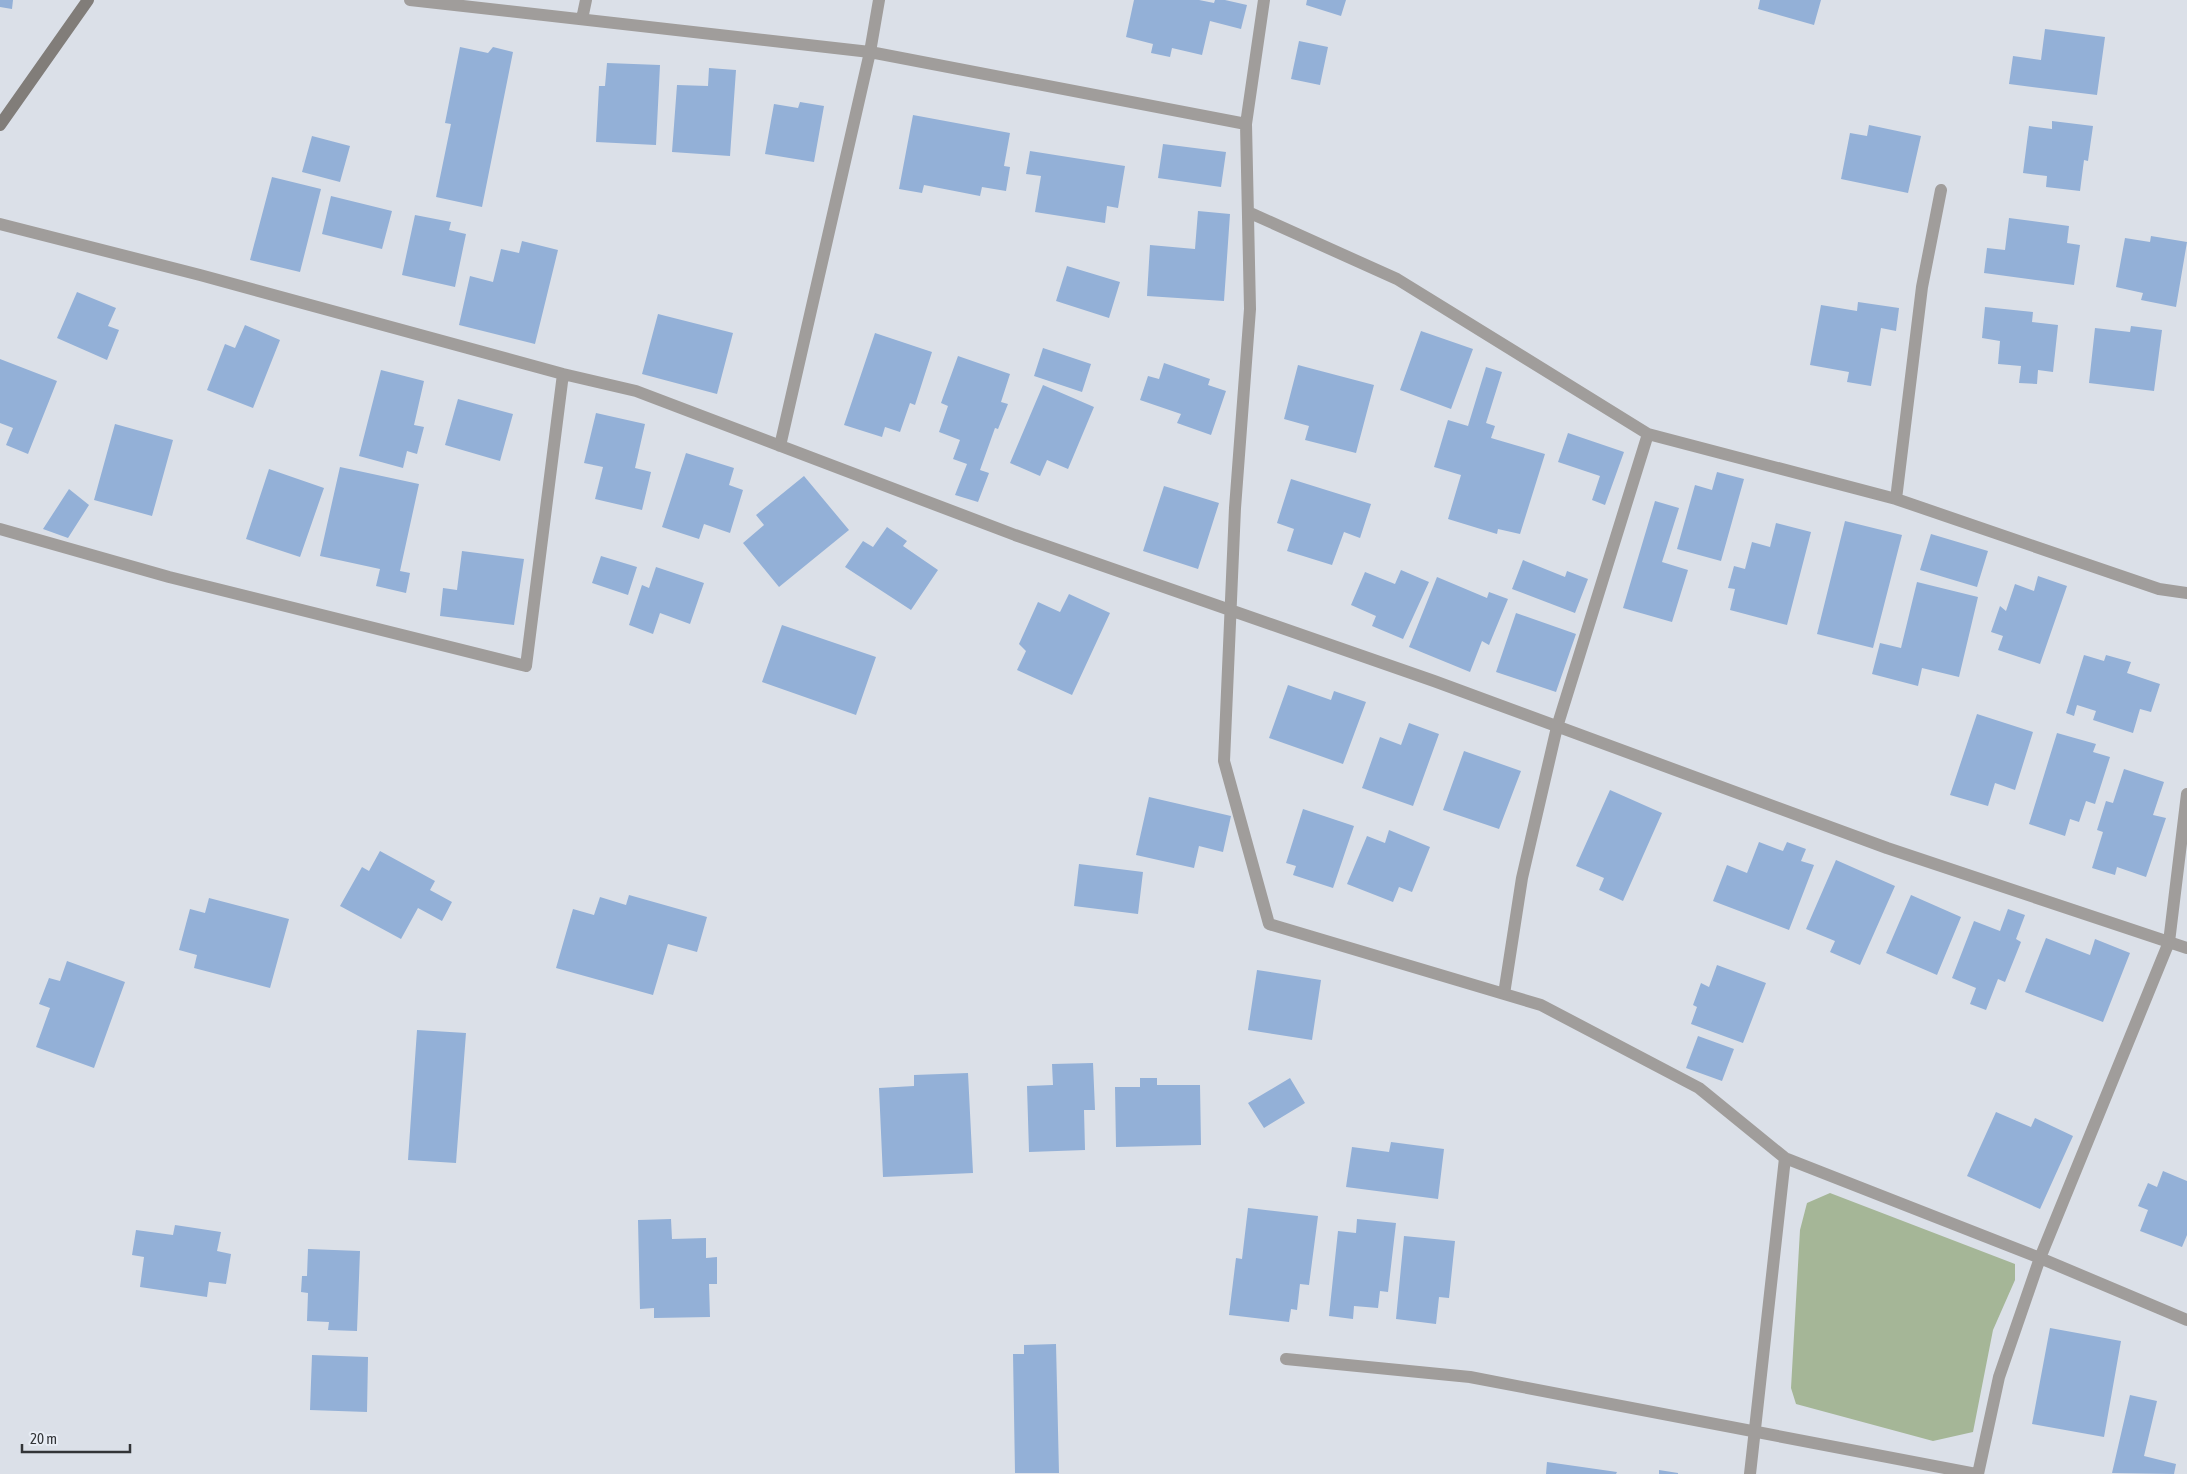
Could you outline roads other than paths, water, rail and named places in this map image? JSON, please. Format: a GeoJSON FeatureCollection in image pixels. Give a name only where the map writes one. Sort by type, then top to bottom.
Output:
{"type":"FeatureCollection","features":[{"type":"Feature","properties":{"kind":"main road"},"geometry":{"type":"LineString","coordinates":[[0,125],[88,0]]}},
{"type":"Feature","properties":{"kind":"street"},"geometry":{"type":"LineString","coordinates":[[410,0],[870,52],[1246,124]]}},
{"type":"Feature","properties":{"kind":"street"},"geometry":{"type":"LineString","coordinates":[[582,19],[586,0]]}},
{"type":"Feature","properties":{"kind":"street"},"geometry":{"type":"LineString","coordinates":[[780,446],[870,52],[879,0]]}},
{"type":"Feature","properties":{"kind":"street"},"geometry":{"type":"LineString","coordinates":[[1264,0],[1246,124],[1250,309],[1230,610],[1224,762],[1269,924],[1541,1004],[1699,1088],[1785,1158],[2040,1258],[2187,1320]]}},
{"type":"Feature","properties":{"kind":"street"},"geometry":{"type":"LineString","coordinates":[[1896,499],[1922,287],[1940,190]]}},
{"type":"Feature","properties":{"kind":"street"},"geometry":{"type":"LineString","coordinates":[[1248,212],[1397,279],[1648,434],[1896,499],[2159,589],[2187,593]]}},
{"type":"Feature","properties":{"kind":"street"},"geometry":{"type":"LineString","coordinates":[[0,224],[200,274],[563,374],[636,391],[1015,535],[1434,681],[1887,848],[2187,948]]}},
{"type":"Feature","properties":{"kind":"street"},"geometry":{"type":"LineString","coordinates":[[0,529],[169,577],[526,666],[563,374]]}},
{"type":"Feature","properties":{"kind":"street"},"geometry":{"type":"LineString","coordinates":[[1504,994],[1522,878],[1557,727],[1648,434]]}},
{"type":"Feature","properties":{"kind":"street"},"geometry":{"type":"LineString","coordinates":[[1286,1358],[1470,1377],[1977,1474],[2000,1377],[2040,1258],[2169,942],[2187,794]]}},
{"type":"Feature","properties":{"kind":"street"},"geometry":{"type":"LineString","coordinates":[[1750,1474],[1785,1158]]}}]}
